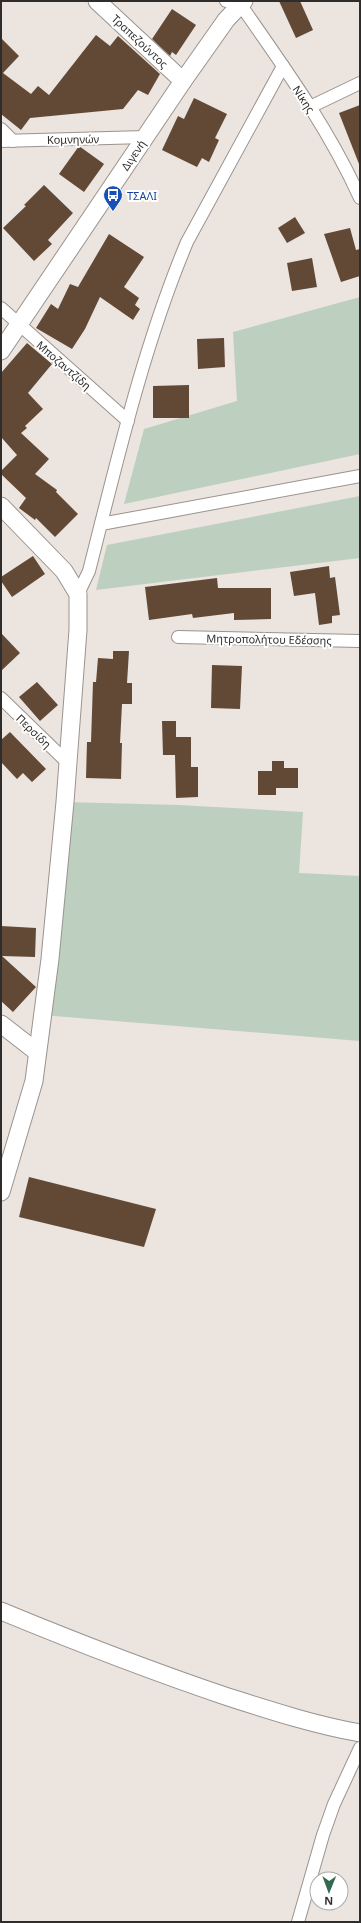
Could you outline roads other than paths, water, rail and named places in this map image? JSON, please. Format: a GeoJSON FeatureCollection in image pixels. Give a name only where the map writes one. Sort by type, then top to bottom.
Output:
{"type":"FeatureCollection","features":[{"type":"Feature","properties":{"kind":"street","name":"Τραπεζούντος"},"geometry":{"type":"LineString","coordinates":[[97,1],[183,81]]}},
{"type":"Feature","properties":{"kind":"street","name":"Διγενή"},"geometry":{"type":"LineString","coordinates":[[1,351],[237,2]]}},
{"type":"Feature","properties":{"kind":"street","name":"Νίκης"},"geometry":{"type":"LineString","coordinates":[[237,2],[283,66],[310,107],[333,144],[360,198]]}},
{"type":"Feature","properties":{"kind":"street"},"geometry":{"type":"LineString","coordinates":[[1,1192],[34,1081],[50,959],[68,763],[78,630],[78,594],[89,571],[128,421],[164,302],[187,242],[283,66]]}},
{"type":"Feature","properties":{"kind":"street"},"geometry":{"type":"LineString","coordinates":[[310,107],[360,83]]}},
{"type":"Feature","properties":{"kind":"street"},"geometry":{"type":"LineString","coordinates":[[1,129],[14,141]]}},
{"type":"Feature","properties":{"kind":"street","name":"Κομνηνών"},"geometry":{"type":"LineString","coordinates":[[1,141],[145,137]]}},
{"type":"Feature","properties":{"kind":"street","name":"Μποζαντζίδη"},"geometry":{"type":"LineString","coordinates":[[1,308],[128,421]]}},
{"type":"Feature","properties":{"kind":"street"},"geometry":{"type":"LineString","coordinates":[[101,524],[360,476]]}},
{"type":"Feature","properties":{"kind":"street"},"geometry":{"type":"LineString","coordinates":[[1,506],[64,571],[78,594]]}},
{"type":"Feature","properties":{"kind":"street","name":"Μητροπολήτου Εδέσσης"},"geometry":{"type":"LineString","coordinates":[[178,636],[360,641]]}},
{"type":"Feature","properties":{"kind":"street","name":"Περσίδη"},"geometry":{"type":"LineString","coordinates":[[1,698],[68,763]]}},
{"type":"Feature","properties":{"kind":"street"},"geometry":{"type":"LineString","coordinates":[[1,1024],[37,1052]]}},
{"type":"Feature","properties":{"kind":"street"},"geometry":{"type":"LineString","coordinates":[[1,1611],[110,1656],[213,1692],[311,1722],[360,1733]]}},
{"type":"Feature","properties":{"kind":"street"},"geometry":{"type":"LineString","coordinates":[[298,1922],[322,1835],[334,1804],[360,1748]]}},
{"type":"Feature","properties":{"kind":"place","name":"ΤΣΑΛΙ"},"geometry":{"type":"Point","coordinates":[113,212]}}]}
